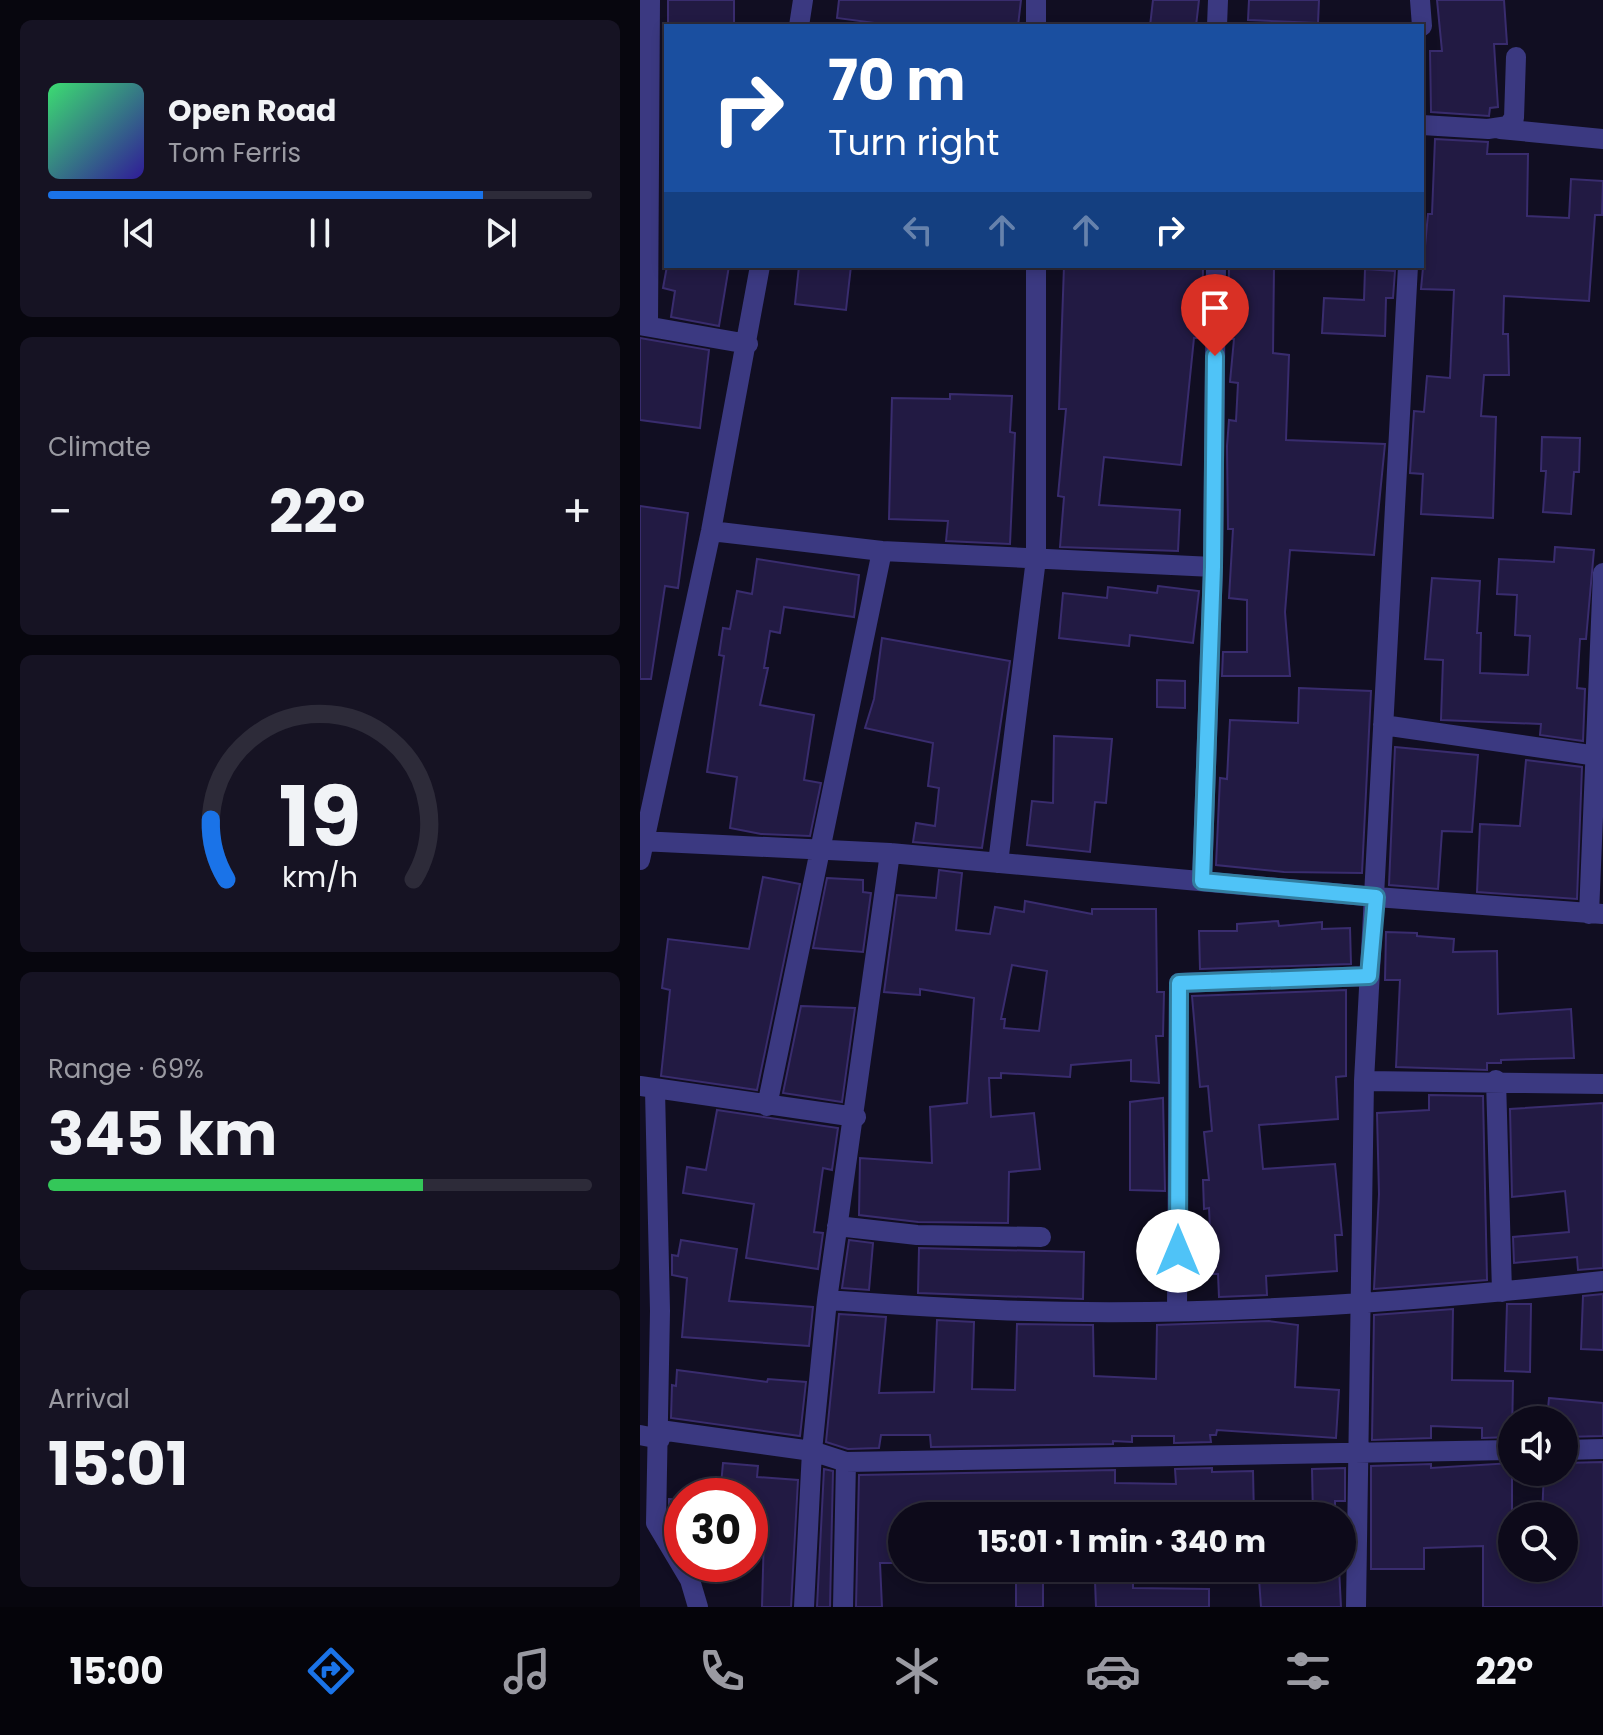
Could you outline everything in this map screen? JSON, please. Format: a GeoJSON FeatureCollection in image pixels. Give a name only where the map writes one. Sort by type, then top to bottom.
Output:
{"type":"FeatureCollection","features":[{"type":"Feature","properties":{"kind":"street"},"geometry":{"type":"LineString","coordinates":[[650,0],[644,326],[748,344]]}},
{"type":"Feature","properties":{"kind":"street"},"geometry":{"type":"LineString","coordinates":[[799,24],[803,0]]}},
{"type":"Feature","properties":{"kind":"street"},"geometry":{"type":"LineString","coordinates":[[1036,0],[1036,24]]}},
{"type":"Feature","properties":{"kind":"street"},"geometry":{"type":"LineString","coordinates":[[1217,24],[1218,0]]}},
{"type":"Feature","properties":{"kind":"street"},"geometry":{"type":"LineString","coordinates":[[1420,0],[1422,24]]}},
{"type":"Feature","properties":{"kind":"street"},"geometry":{"type":"LineString","coordinates":[[1500,129],[1508,126],[1514,118],[1516,57]]}},
{"type":"Feature","properties":{"kind":"street"},"geometry":{"type":"LineString","coordinates":[[1424,125],[1603,139]]}},
{"type":"Feature","properties":{"kind":"street"},"geometry":{"type":"LineString","coordinates":[[760,268],[711,531],[642,847],[821,848],[1596,914],[1603,573]]}},
{"type":"Feature","properties":{"kind":"street"},"geometry":{"type":"LineString","coordinates":[[998,863],[1036,559],[1036,268]]}},
{"type":"Feature","properties":{"kind":"street"},"geometry":{"type":"LineString","coordinates":[[1202,881],[1213,567],[1216,268]]}},
{"type":"Feature","properties":{"kind":"street"},"geometry":{"type":"LineString","coordinates":[[1356,1607],[1364,1081],[1408,268]]}},
{"type":"Feature","properties":{"kind":"street"},"geometry":{"type":"LineString","coordinates":[[711,531],[882,551],[1213,567]]}},
{"type":"Feature","properties":{"kind":"street"},"geometry":{"type":"LineString","coordinates":[[767,1106],[882,551]]}},
{"type":"Feature","properties":{"kind":"street"},"geometry":{"type":"LineString","coordinates":[[1383,725],[1597,756]]}},
{"type":"Feature","properties":{"kind":"street"},"geometry":{"type":"LineString","coordinates":[[804,1607],[812,1451],[827,1300],[856,1117],[890,853]]}},
{"type":"Feature","properties":{"kind":"street"},"geometry":{"type":"LineString","coordinates":[[1177,1310],[1179,983],[1369,976]]}},
{"type":"Feature","properties":{"kind":"street"},"geometry":{"type":"LineString","coordinates":[[1364,1081],[1496,1080],[1603,1084]]}},
{"type":"Feature","properties":{"kind":"street"},"geometry":{"type":"LineString","coordinates":[[1496,1080],[1502,1292]]}},
{"type":"Feature","properties":{"kind":"street"},"geometry":{"type":"LineString","coordinates":[[698,1607],[690,1580],[656,1523],[648,1088],[856,1117]]}},
{"type":"Feature","properties":{"kind":"street"},"geometry":{"type":"LineString","coordinates":[[837,1226],[917,1235],[1041,1237]]}},
{"type":"Feature","properties":{"kind":"street"},"geometry":{"type":"LineString","coordinates":[[827,1300],[999,1310],[1177,1310],[1359,1302],[1603,1281]]}},
{"type":"Feature","properties":{"kind":"street"},"geometry":{"type":"LineString","coordinates":[[653,1435],[812,1451],[846,1462],[1498,1450]]}},
{"type":"Feature","properties":{"kind":"street"},"geometry":{"type":"LineString","coordinates":[[1578,1450],[1603,1449]]}},
{"type":"Feature","properties":{"kind":"street"},"geometry":{"type":"LineString","coordinates":[[843,1607],[846,1462]]}},
{"type":"Feature","properties":{"kind":"building"},"geometry":{"type":"Polygon","coordinates":[[[668,0],[734,0],[734,24],[668,24],[668,0]]]}},
{"type":"Feature","properties":{"kind":"building"},"geometry":{"type":"Polygon","coordinates":[[[839,0],[1021,0],[1018,24],[882,24],[837,18],[839,0]]]}},
{"type":"Feature","properties":{"kind":"building"},"geometry":{"type":"Polygon","coordinates":[[[1153,0],[1199,0],[1196,24],[1150,24],[1153,0]]]}},
{"type":"Feature","properties":{"kind":"building"},"geometry":{"type":"Polygon","coordinates":[[[1249,0],[1319,0],[1318,23],[1248,20],[1249,0]]]}},
{"type":"Feature","properties":{"kind":"building"},"geometry":{"type":"Polygon","coordinates":[[[1437,0],[1504,0],[1507,44],[1494,44],[1498,107],[1490,108],[1489,116],[1431,112],[1430,51],[1442,51],[1437,0]]]}},
{"type":"Feature","properties":{"kind":"building"},"geometry":{"type":"Polygon","coordinates":[[[1435,139],[1488,142],[1487,154],[1528,154],[1527,216],[1569,218],[1571,179],[1603,181],[1602,215],[1595,215],[1589,301],[1504,296],[1503,334],[1508,334],[1509,375],[1484,375],[1481,416],[1496,417],[1493,518],[1421,514],[1423,474],[1410,473],[1414,411],[1424,412],[1427,376],[1450,378],[1454,290],[1421,289],[1428,214],[1432,214],[1435,139]]]}},
{"type":"Feature","properties":{"kind":"building"},"geometry":{"type":"Polygon","coordinates":[[[667,268],[729,268],[719,326],[671,317],[675,291],[663,288],[667,268]]]}},
{"type":"Feature","properties":{"kind":"building"},"geometry":{"type":"Polygon","coordinates":[[[799,268],[851,268],[846,310],[795,304],[799,268]]]}},
{"type":"Feature","properties":{"kind":"building"},"geometry":{"type":"Polygon","coordinates":[[[1064,268],[1203,268],[1202,338],[1194,338],[1181,465],[1104,457],[1099,505],[1180,510],[1178,551],[1060,547],[1064,497],[1058,496],[1066,409],[1059,409],[1064,268]]]}},
{"type":"Feature","properties":{"kind":"building"},"geometry":{"type":"Polygon","coordinates":[[[1229,268],[1274,268],[1273,353],[1289,355],[1286,440],[1385,444],[1374,555],[1290,550],[1285,612],[1290,676],[1222,676],[1223,652],[1247,652],[1247,600],[1229,598],[1233,529],[1228,529],[1227,446],[1229,420],[1236,421],[1238,383],[1230,382],[1234,339],[1228,339],[1229,268]]]}},
{"type":"Feature","properties":{"kind":"building"},"geometry":{"type":"Polygon","coordinates":[[[1365,269],[1395,271],[1393,298],[1386,298],[1385,336],[1322,333],[1324,298],[1364,300],[1365,269]]]}},
{"type":"Feature","properties":{"kind":"building"},"geometry":{"type":"Polygon","coordinates":[[[640,338],[709,350],[700,428],[640,420],[640,338]]]}},
{"type":"Feature","properties":{"kind":"building"},"geometry":{"type":"Polygon","coordinates":[[[950,394],[1012,396],[1010,432],[1015,433],[1010,544],[946,541],[948,521],[889,519],[892,398],[950,399],[950,394]]]}},
{"type":"Feature","properties":{"kind":"building"},"geometry":{"type":"Polygon","coordinates":[[[1542,437],[1580,438],[1579,472],[1574,472],[1571,514],[1543,512],[1546,471],[1541,471],[1542,437]]]}},
{"type":"Feature","properties":{"kind":"building"},"geometry":{"type":"Polygon","coordinates":[[[640,506],[688,513],[678,588],[665,586],[651,679],[640,679],[640,506]]]}},
{"type":"Feature","properties":{"kind":"building"},"geometry":{"type":"Polygon","coordinates":[[[1555,547],[1594,550],[1586,639],[1580,639],[1577,688],[1585,689],[1583,741],[1540,735],[1541,724],[1441,720],[1443,660],[1425,659],[1432,578],[1480,581],[1477,633],[1481,633],[1480,673],[1528,675],[1530,636],[1515,635],[1517,595],[1497,594],[1499,559],[1554,562],[1555,547]]]}},
{"type":"Feature","properties":{"kind":"building"},"geometry":{"type":"Polygon","coordinates":[[[757,559],[859,575],[854,617],[784,607],[780,633],[770,631],[764,668],[768,668],[760,705],[814,715],[804,780],[821,783],[810,836],[761,834],[730,828],[737,777],[707,772],[724,656],[719,655],[723,628],[730,629],[737,591],[752,594],[757,559]]]}},
{"type":"Feature","properties":{"kind":"building"},"geometry":{"type":"Polygon","coordinates":[[[1158,586],[1199,591],[1193,643],[1130,635],[1129,646],[1059,638],[1063,593],[1107,598],[1108,587],[1157,593],[1158,586]]]}},
{"type":"Feature","properties":{"kind":"building"},"geometry":{"type":"Polygon","coordinates":[[[882,638],[1010,661],[982,848],[913,842],[916,823],[935,826],[939,788],[928,786],[933,743],[865,728],[874,699],[882,638]]]}},
{"type":"Feature","properties":{"kind":"building"},"geometry":{"type":"Polygon","coordinates":[[[1157,680],[1185,681],[1185,708],[1157,707],[1157,680]]]}},
{"type":"Feature","properties":{"kind":"building"},"geometry":{"type":"Polygon","coordinates":[[[1299,688],[1371,691],[1362,873],[1284,872],[1216,865],[1220,778],[1227,779],[1230,720],[1298,723],[1299,688]]]}},
{"type":"Feature","properties":{"kind":"building"},"geometry":{"type":"Polygon","coordinates":[[[1054,736],[1112,739],[1106,803],[1095,802],[1090,852],[1027,845],[1032,801],[1053,803],[1054,736]]]}},
{"type":"Feature","properties":{"kind":"building"},"geometry":{"type":"Polygon","coordinates":[[[1395,747],[1478,755],[1472,832],[1442,831],[1438,889],[1389,885],[1395,747]]]}},
{"type":"Feature","properties":{"kind":"building"},"geometry":{"type":"Polygon","coordinates":[[[1526,760],[1582,767],[1577,899],[1477,892],[1480,824],[1520,826],[1526,760]]]}},
{"type":"Feature","properties":{"kind":"building"},"geometry":{"type":"Polygon","coordinates":[[[939,870],[962,873],[956,930],[990,934],[995,907],[1024,912],[1025,901],[1092,914],[1092,909],[1156,909],[1157,992],[1164,992],[1163,1036],[1156,1036],[1159,1083],[1131,1081],[1131,1060],[1071,1065],[1070,1077],[1001,1073],[1001,1078],[989,1078],[991,1117],[1034,1113],[1040,1169],[1009,1172],[1008,1223],[918,1222],[859,1215],[860,1158],[932,1163],[930,1107],[967,1103],[974,998],[920,989],[920,995],[884,992],[897,895],[936,898],[939,870]],[[1012,965],[1001,1019],[1005,1019],[1004,1028],[1039,1031],[1047,971],[1012,965]]]}},
{"type":"Feature","properties":{"kind":"building"},"geometry":{"type":"Polygon","coordinates":[[[763,877],[800,884],[757,1090],[661,1076],[670,990],[662,988],[668,939],[749,949],[763,877]]]}},
{"type":"Feature","properties":{"kind":"building"},"geometry":{"type":"Polygon","coordinates":[[[827,878],[863,880],[863,892],[871,893],[863,952],[813,948],[827,878]]]}},
{"type":"Feature","properties":{"kind":"building"},"geometry":{"type":"Polygon","coordinates":[[[1278,921],[1279,926],[1322,922],[1322,929],[1350,928],[1351,964],[1200,969],[1199,931],[1237,931],[1237,924],[1278,921]]]}},
{"type":"Feature","properties":{"kind":"building"},"geometry":{"type":"Polygon","coordinates":[[[1386,932],[1454,939],[1453,952],[1497,951],[1498,1014],[1571,1009],[1574,1058],[1501,1060],[1501,1063],[1487,1063],[1487,1070],[1396,1067],[1400,980],[1385,980],[1386,932]]]}},
{"type":"Feature","properties":{"kind":"building"},"geometry":{"type":"Polygon","coordinates":[[[1346,990],[1346,1076],[1336,1077],[1338,1119],[1259,1125],[1263,1169],[1335,1164],[1342,1235],[1335,1235],[1337,1271],[1266,1276],[1267,1295],[1219,1297],[1218,1274],[1212,1274],[1209,1208],[1204,1209],[1203,1180],[1209,1180],[1204,1132],[1212,1131],[1208,1086],[1200,1087],[1192,996],[1346,990]]]}},
{"type":"Feature","properties":{"kind":"building"},"geometry":{"type":"Polygon","coordinates":[[[801,1006],[855,1008],[842,1102],[783,1093],[801,1006]]]}},
{"type":"Feature","properties":{"kind":"building"},"geometry":{"type":"Polygon","coordinates":[[[1429,1095],[1483,1096],[1487,1280],[1374,1289],[1379,1194],[1377,1113],[1429,1110],[1429,1095]]]}},
{"type":"Feature","properties":{"kind":"building"},"geometry":{"type":"Polygon","coordinates":[[[1163,1098],[1165,1191],[1130,1190],[1130,1102],[1163,1098]]]}},
{"type":"Feature","properties":{"kind":"building"},"geometry":{"type":"Polygon","coordinates":[[[1603,1103],[1603,1268],[1578,1270],[1577,1257],[1514,1263],[1513,1237],[1569,1232],[1565,1191],[1512,1197],[1510,1109],[1603,1103]]]}},
{"type":"Feature","properties":{"kind":"building"},"geometry":{"type":"Polygon","coordinates":[[[717,1110],[838,1128],[832,1170],[823,1168],[814,1232],[823,1233],[818,1269],[746,1258],[754,1204],[683,1193],[687,1167],[706,1170],[717,1110]]]}},
{"type":"Feature","properties":{"kind":"building"},"geometry":{"type":"Polygon","coordinates":[[[681,1240],[737,1249],[729,1301],[813,1307],[809,1346],[682,1337],[687,1278],[672,1275],[672,1255],[678,1256],[681,1240]]]}},
{"type":"Feature","properties":{"kind":"building"},"geometry":{"type":"Polygon","coordinates":[[[849,1240],[873,1243],[869,1290],[842,1288],[849,1240]]]}},
{"type":"Feature","properties":{"kind":"building"},"geometry":{"type":"Polygon","coordinates":[[[919,1248],[1084,1252],[1083,1299],[918,1293],[919,1248]]]}},
{"type":"Feature","properties":{"kind":"building"},"geometry":{"type":"Polygon","coordinates":[[[1603,1294],[1603,1350],[1581,1349],[1583,1296],[1603,1294]]]}},
{"type":"Feature","properties":{"kind":"building"},"geometry":{"type":"Polygon","coordinates":[[[1507,1304],[1531,1304],[1530,1372],[1505,1371],[1507,1304]]]}},
{"type":"Feature","properties":{"kind":"building"},"geometry":{"type":"Polygon","coordinates":[[[1453,1309],[1452,1380],[1513,1381],[1513,1406],[1498,1406],[1498,1437],[1482,1438],[1482,1428],[1431,1426],[1431,1438],[1372,1440],[1374,1315],[1453,1309]]]}},
{"type":"Feature","properties":{"kind":"building"},"geometry":{"type":"Polygon","coordinates":[[[839,1314],[886,1317],[879,1393],[934,1392],[937,1320],[974,1322],[972,1389],[1015,1390],[1017,1324],[1093,1325],[1094,1376],[1156,1379],[1157,1325],[1269,1321],[1298,1325],[1295,1387],[1339,1390],[1336,1438],[1217,1430],[1216,1435],[1210,1435],[1211,1442],[1174,1443],[1174,1436],[1132,1436],[1132,1442],[1113,1441],[1113,1444],[931,1447],[930,1435],[881,1435],[879,1448],[848,1449],[826,1442],[839,1314]]]}},
{"type":"Feature","properties":{"kind":"building"},"geometry":{"type":"Polygon","coordinates":[[[677,1370],[767,1382],[768,1379],[806,1382],[800,1436],[671,1418],[672,1385],[676,1386],[677,1370]]]}},
{"type":"Feature","properties":{"kind":"building"},"geometry":{"type":"Polygon","coordinates":[[[1549,1398],[1603,1403],[1603,1436],[1578,1437],[1578,1406],[1548,1406],[1549,1398]]]}},
{"type":"Feature","properties":{"kind":"building"},"geometry":{"type":"Polygon","coordinates":[[[1603,1462],[1603,1607],[1483,1607],[1483,1546],[1424,1548],[1424,1569],[1371,1569],[1371,1466],[1431,1464],[1431,1468],[1498,1464],[1498,1486],[1512,1486],[1512,1502],[1498,1502],[1498,1582],[1578,1582],[1578,1502],[1543,1502],[1543,1486],[1578,1486],[1578,1463],[1603,1462]]]}},
{"type":"Feature","properties":{"kind":"building"},"geometry":{"type":"Polygon","coordinates":[[[723,1463],[758,1466],[757,1477],[798,1480],[791,1607],[762,1607],[763,1582],[768,1582],[768,1478],[722,1478],[723,1463]]]}},
{"type":"Feature","properties":{"kind":"building"},"geometry":{"type":"Polygon","coordinates":[[[1345,1468],[1345,1501],[1313,1502],[1312,1469],[1345,1468]]]}},
{"type":"Feature","properties":{"kind":"building"},"geometry":{"type":"Polygon","coordinates":[[[824,1469],[833,1471],[830,1607],[817,1607],[824,1469]]]}},
{"type":"Feature","properties":{"kind":"building"},"geometry":{"type":"Polygon","coordinates":[[[1175,1469],[1253,1471],[1254,1502],[888,1502],[888,1563],[880,1563],[882,1607],[856,1607],[859,1475],[1115,1470],[1115,1483],[1176,1484],[1175,1469]]]}},
{"type":"Feature","properties":{"kind":"building"},"geometry":{"type":"Polygon","coordinates":[[[1016,1582],[1043,1582],[1043,1607],[1016,1607],[1016,1582]]]}},
{"type":"Feature","properties":{"kind":"building"},"geometry":{"type":"Polygon","coordinates":[[[1095,1582],[1133,1582],[1133,1588],[1209,1589],[1209,1607],[1096,1607],[1095,1582]]]}},
{"type":"Feature","properties":{"kind":"building"},"geometry":{"type":"Polygon","coordinates":[[[1259,1582],[1340,1582],[1341,1607],[1261,1607],[1259,1582]]]}},
{"type":"Feature","properties":{"kind":"route"},"geometry":{"type":"LineString","coordinates":[[1178,1251],[1179,983],[1369,976],[1376,897],[1202,881],[1213,567],[1215,356]]}}]}
